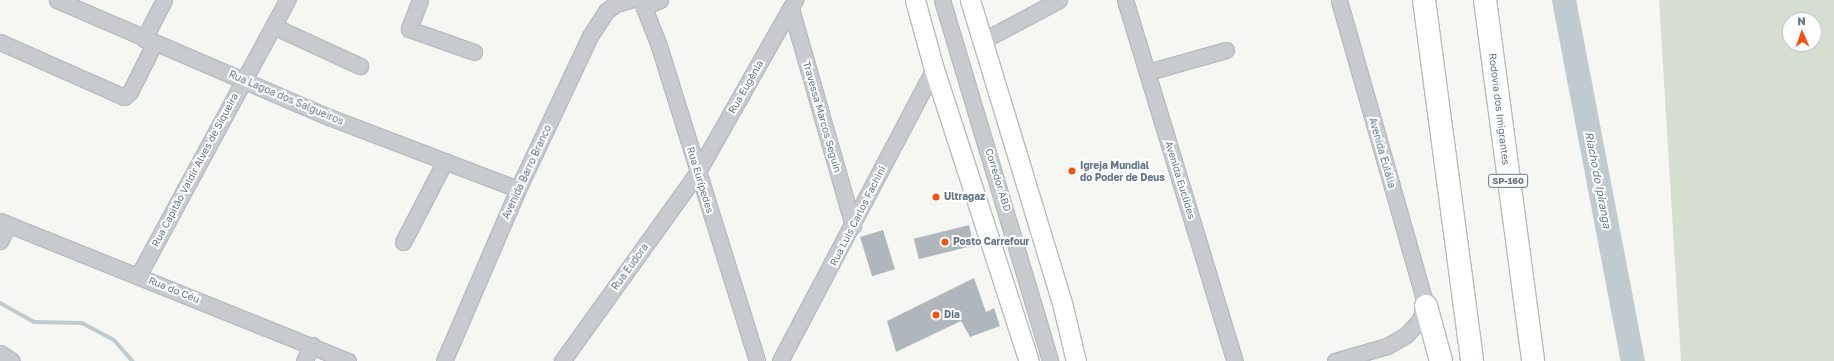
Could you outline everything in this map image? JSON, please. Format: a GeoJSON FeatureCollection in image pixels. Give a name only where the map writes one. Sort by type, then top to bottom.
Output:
{"type":"FeatureCollection","features":[{"type":"Feature","properties":{"kind":"highway"},"geometry":{"type":"LineString","coordinates":[[1424,0],[1472,361]]}},
{"type":"Feature","properties":{"kind":"highway","name":"Rodovia dos Imigrantes"},"geometry":{"type":"LineString","coordinates":[[1485,0],[1533,361]]}},
{"type":"Feature","properties":{"kind":"highway"},"geometry":{"type":"LineString","coordinates":[[1426,306],[1441,361]]}},
{"type":"Feature","properties":{"kind":"main road"},"geometry":{"type":"LineString","coordinates":[[915,0],[934,69],[1029,361]]}},
{"type":"Feature","properties":{"kind":"main road"},"geometry":{"type":"LineString","coordinates":[[970,0],[1063,307],[1076,361]]}},
{"type":"Feature","properties":{"kind":"street","name":"Rua Lagoa dos Salgueiros"},"geometry":{"type":"LineString","coordinates":[[57,0],[149,42],[329,117],[518,189]]}},
{"type":"Feature","properties":{"kind":"street"},"geometry":{"type":"LineString","coordinates":[[0,42],[124,97],[130,92],[164,0]]}},
{"type":"Feature","properties":{"kind":"street","name":"Rua Capitão Valdir Alves de Siqueira"},"geometry":{"type":"LineString","coordinates":[[138,276],[287,0]]}},
{"type":"Feature","properties":{"kind":"street"},"geometry":{"type":"LineString","coordinates":[[420,0],[409,29],[474,52]]}},
{"type":"Feature","properties":{"kind":"street","name":"Avenida Barro Branco"},"geometry":{"type":"LineString","coordinates":[[444,361],[518,189],[590,36],[600,18],[613,2],[630,0]]}},
{"type":"Feature","properties":{"kind":"street"},"geometry":{"type":"LineString","coordinates":[[643,3],[660,0]]}},
{"type":"Feature","properties":{"kind":"street","name":"Corredor ABD"},"geometry":{"type":"LineString","coordinates":[[942,0],[1050,361]]}},
{"type":"Feature","properties":{"kind":"street"},"geometry":{"type":"LineString","coordinates":[[982,41],[1059,0]]}},
{"type":"Feature","properties":{"kind":"street","name":"Avenida Euclides"},"geometry":{"type":"LineString","coordinates":[[1125,0],[1235,361]]}},
{"type":"Feature","properties":{"kind":"street","name":"Avenida Eulália"},"geometry":{"type":"LineString","coordinates":[[1339,0],[1426,306]]}},
{"type":"Feature","properties":{"kind":"street","name":"Rua Eurípedes"},"geometry":{"type":"LineString","coordinates":[[643,3],[757,361]]}},
{"type":"Feature","properties":{"kind":"street","name":"Rua Eugênia"},"geometry":{"type":"LineString","coordinates":[[697,173],[793,4]]}},
{"type":"Feature","properties":{"kind":"street","name":"Travessa Marcos Seguin"},"geometry":{"type":"LineString","coordinates":[[793,4],[854,225]]}},
{"type":"Feature","properties":{"kind":"street"},"geometry":{"type":"LineString","coordinates":[[273,26],[360,66]]}},
{"type":"Feature","properties":{"kind":"street"},"geometry":{"type":"LineString","coordinates":[[1148,72],[1226,50]]}},
{"type":"Feature","properties":{"kind":"street","name":"Rua Luis Carlos Fachini"},"geometry":{"type":"LineString","coordinates":[[780,361],[854,225],[934,69]]}},
{"type":"Feature","properties":{"kind":"street"},"geometry":{"type":"LineString","coordinates":[[403,242],[446,161]]}},
{"type":"Feature","properties":{"kind":"street","name":"Rua Eudora"},"geometry":{"type":"LineString","coordinates":[[562,361],[697,173]]}},
{"type":"Feature","properties":{"kind":"street"},"geometry":{"type":"LineString","coordinates":[[0,241],[4,223]]}},
{"type":"Feature","properties":{"kind":"street","name":"Rua do Céu"},"geometry":{"type":"LineString","coordinates":[[4,223],[312,345],[348,361]]}},
{"type":"Feature","properties":{"kind":"street"},"geometry":{"type":"LineString","coordinates":[[1335,361],[1387,346],[1406,334],[1419,321],[1426,306]]}},
{"type":"Feature","properties":{"kind":"street"},"geometry":{"type":"LineString","coordinates":[[304,361],[312,345]]}},
{"type":"Feature","properties":{"kind":"street"},"geometry":{"type":"LineString","coordinates":[[0,353],[12,361]]}},
{"type":"Feature","properties":{"kind":"shaded area"},"geometry":{"type":"Polygon","coordinates":[[[1659,0],[1834,0],[1834,361],[1681,361],[1659,0]]]}},
{"type":"Feature","properties":{"kind":"building","name":"Posto Carrefour"},"geometry":{"type":"Polygon","coordinates":[[[969,225],[974,245],[919,259],[914,239],[969,225]]]}},
{"type":"Feature","properties":{"kind":"building"},"geometry":{"type":"Polygon","coordinates":[[[883,230],[895,269],[872,276],[860,237],[883,230]]]}},
{"type":"Feature","properties":{"kind":"building","name":"Dia"},"geometry":{"type":"Polygon","coordinates":[[[974,278],[986,312],[994,308],[1000,326],[970,337],[961,321],[896,352],[887,321],[974,278]]]}},
{"type":"Feature","properties":{"kind":"waterway","name":"Riacho do Ipiranga"},"geometry":{"type":"LineString","coordinates":[[1564,0],[1633,361]]}},
{"type":"Feature","properties":{"kind":"waterway"},"geometry":{"type":"LineString","coordinates":[[0,303],[34,322],[82,323],[114,340],[132,361]]}},
{"type":"Feature","properties":{"kind":"place","name":"Igreja Mundial do Poder de Deus"},"geometry":{"type":"Point","coordinates":[1072,171]}},
{"type":"Feature","properties":{"kind":"place","name":"Ultragaz"},"geometry":{"type":"Point","coordinates":[936,197]}},
{"type":"Feature","properties":{"kind":"place","name":"Posto Carrefour"},"geometry":{"type":"Point","coordinates":[945,242]}},
{"type":"Feature","properties":{"kind":"place","name":"Dia"},"geometry":{"type":"Point","coordinates":[936,315]}}]}
